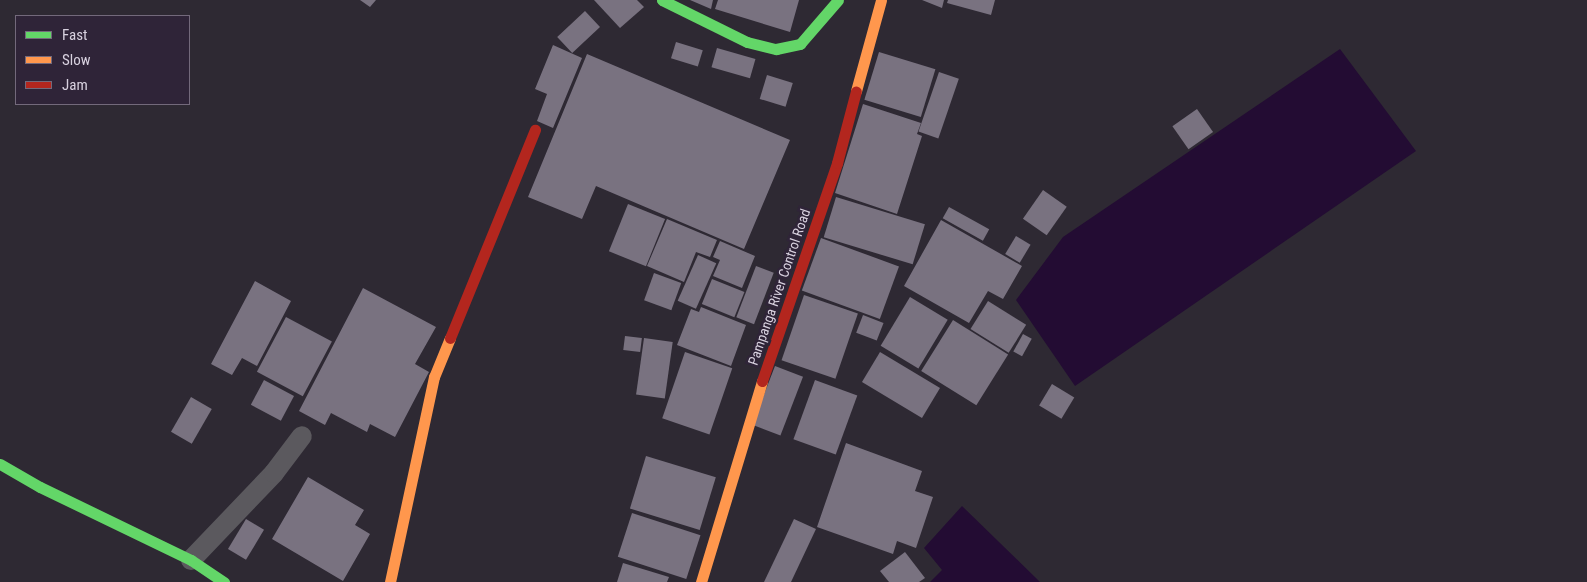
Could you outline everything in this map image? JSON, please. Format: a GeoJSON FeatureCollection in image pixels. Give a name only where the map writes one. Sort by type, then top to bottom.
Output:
{"type":"FeatureCollection","features":[{"type":"Feature","properties":{"kind":"street"},"geometry":{"type":"LineString","coordinates":[[662,0],[747,42],[776,49],[800,44],[810,36],[838,0]]}},
{"type":"Feature","properties":{"kind":"street","name":"Pampanga River Control Road"},"geometry":{"type":"LineString","coordinates":[[701,582],[740,445],[837,163],[881,0]]}},
{"type":"Feature","properties":{"kind":"street"},"geometry":{"type":"LineString","coordinates":[[390,582],[434,377],[535,130]]}},
{"type":"Feature","properties":{"kind":"street"},"geometry":{"type":"LineString","coordinates":[[0,464],[40,487],[191,560],[224,582]]}},
{"type":"Feature","properties":{"kind":"lane"},"geometry":{"type":"LineString","coordinates":[[191,560],[274,473],[302,436]]}},
{"type":"Feature","properties":{"kind":"shaded area"},"geometry":{"type":"Polygon","coordinates":[[[1340,49],[1416,151],[1075,386],[1016,300],[1063,237],[1340,49]]]}},
{"type":"Feature","properties":{"kind":"shaded area"},"geometry":{"type":"Polygon","coordinates":[[[962,506],[1040,582],[930,582],[942,570],[924,548],[962,506]]]}},
{"type":"Feature","properties":{"kind":"building"},"geometry":{"type":"Polygon","coordinates":[[[360,0],[376,0],[370,7],[360,0]]]}},
{"type":"Feature","properties":{"kind":"building"},"geometry":{"type":"Polygon","coordinates":[[[594,0],[637,0],[644,7],[620,28],[594,0]]]}},
{"type":"Feature","properties":{"kind":"building"},"geometry":{"type":"Polygon","coordinates":[[[690,0],[713,0],[711,9],[690,0]]]}},
{"type":"Feature","properties":{"kind":"building"},"geometry":{"type":"Polygon","coordinates":[[[718,0],[799,0],[790,32],[715,9],[718,0]]]}},
{"type":"Feature","properties":{"kind":"building"},"geometry":{"type":"Polygon","coordinates":[[[922,0],[944,0],[942,8],[922,0]]]}},
{"type":"Feature","properties":{"kind":"building"},"geometry":{"type":"Polygon","coordinates":[[[948,0],[995,0],[991,15],[947,3],[948,0]]]}},
{"type":"Feature","properties":{"kind":"building"},"geometry":{"type":"Polygon","coordinates":[[[585,11],[600,27],[572,53],[557,37],[585,11]]]}},
{"type":"Feature","properties":{"kind":"building"},"geometry":{"type":"Polygon","coordinates":[[[676,42],[703,50],[698,66],[671,58],[676,42]]]}},
{"type":"Feature","properties":{"kind":"building"},"geometry":{"type":"Polygon","coordinates":[[[553,45],[582,58],[553,128],[537,121],[547,94],[535,89],[553,45]]]}},
{"type":"Feature","properties":{"kind":"building"},"geometry":{"type":"Polygon","coordinates":[[[717,48],[755,59],[750,78],[711,67],[717,48]]]}},
{"type":"Feature","properties":{"kind":"building"},"geometry":{"type":"Polygon","coordinates":[[[879,52],[935,69],[921,117],[864,100],[879,52]]]}},
{"type":"Feature","properties":{"kind":"building"},"geometry":{"type":"Polygon","coordinates":[[[587,54],[790,140],[744,249],[596,186],[582,219],[528,197],[587,54]]]}},
{"type":"Feature","properties":{"kind":"building"},"geometry":{"type":"Polygon","coordinates":[[[939,72],[959,79],[938,138],[918,132],[939,72]]]}},
{"type":"Feature","properties":{"kind":"building"},"geometry":{"type":"Polygon","coordinates":[[[767,75],[793,83],[786,107],[760,99],[767,75]]]}},
{"type":"Feature","properties":{"kind":"building"},"geometry":{"type":"Polygon","coordinates":[[[863,104],[921,123],[917,134],[922,136],[897,214],[835,193],[863,104]]]}},
{"type":"Feature","properties":{"kind":"building"},"geometry":{"type":"Polygon","coordinates":[[[1197,109],[1213,132],[1188,149],[1172,126],[1197,109]]]}},
{"type":"Feature","properties":{"kind":"building"},"geometry":{"type":"Polygon","coordinates":[[[1043,190],[1067,207],[1047,235],[1023,219],[1043,190]]]}},
{"type":"Feature","properties":{"kind":"building"},"geometry":{"type":"Polygon","coordinates":[[[836,197],[925,224],[913,264],[824,237],[836,197]]]}},
{"type":"Feature","properties":{"kind":"building"},"geometry":{"type":"Polygon","coordinates":[[[628,204],[665,219],[646,266],[609,251],[628,204]]]}},
{"type":"Feature","properties":{"kind":"building"},"geometry":{"type":"Polygon","coordinates":[[[949,207],[989,229],[983,241],[943,218],[949,207]]]}},
{"type":"Feature","properties":{"kind":"building"},"geometry":{"type":"Polygon","coordinates":[[[667,219],[717,240],[710,257],[696,252],[684,282],[647,266],[667,219]]]}},
{"type":"Feature","properties":{"kind":"building"},"geometry":{"type":"Polygon","coordinates":[[[941,220],[1022,266],[1003,299],[988,291],[969,323],[904,286],[941,220]]]}},
{"type":"Feature","properties":{"kind":"building"},"geometry":{"type":"Polygon","coordinates":[[[1016,236],[1031,245],[1020,263],[1005,254],[1016,236]]]}},
{"type":"Feature","properties":{"kind":"building"},"geometry":{"type":"Polygon","coordinates":[[[821,238],[899,266],[880,319],[802,291],[821,238]]]}},
{"type":"Feature","properties":{"kind":"building"},"geometry":{"type":"Polygon","coordinates":[[[720,241],[755,256],[742,288],[713,276],[720,260],[713,257],[720,241]]]}},
{"type":"Feature","properties":{"kind":"building"},"geometry":{"type":"Polygon","coordinates":[[[698,255],[716,263],[696,309],[678,301],[698,255]]]}},
{"type":"Feature","properties":{"kind":"building"},"geometry":{"type":"Polygon","coordinates":[[[756,266],[774,273],[754,324],[736,317],[756,266]]]}},
{"type":"Feature","properties":{"kind":"building"},"geometry":{"type":"Polygon","coordinates":[[[654,273],[681,283],[671,310],[644,300],[654,273]]]}},
{"type":"Feature","properties":{"kind":"building"},"geometry":{"type":"Polygon","coordinates":[[[712,279],[744,292],[734,317],[702,304],[712,279]]]}},
{"type":"Feature","properties":{"kind":"building"},"geometry":{"type":"Polygon","coordinates":[[[255,281],[291,301],[257,366],[242,358],[232,375],[211,364],[255,281]]]}},
{"type":"Feature","properties":{"kind":"building"},"geometry":{"type":"Polygon","coordinates":[[[363,288],[436,327],[415,364],[429,372],[395,437],[370,424],[367,432],[331,413],[325,425],[299,411],[363,288]]]}},
{"type":"Feature","properties":{"kind":"building"},"geometry":{"type":"Polygon","coordinates":[[[804,295],[858,314],[835,379],[782,360],[804,295]]]}},
{"type":"Feature","properties":{"kind":"building"},"geometry":{"type":"Polygon","coordinates":[[[910,297],[948,320],[918,369],[881,346],[910,297]]]}},
{"type":"Feature","properties":{"kind":"building"},"geometry":{"type":"Polygon","coordinates":[[[988,301],[1026,325],[1009,353],[971,329],[988,301]]]}},
{"type":"Feature","properties":{"kind":"building"},"geometry":{"type":"Polygon","coordinates":[[[701,307],[746,325],[731,366],[677,345],[691,309],[699,312],[701,307]]]}},
{"type":"Feature","properties":{"kind":"building"},"geometry":{"type":"Polygon","coordinates":[[[863,315],[884,323],[877,341],[856,333],[863,315]]]}},
{"type":"Feature","properties":{"kind":"building"},"geometry":{"type":"Polygon","coordinates":[[[286,317],[332,341],[303,396],[257,372],[286,317]]]}},
{"type":"Feature","properties":{"kind":"building"},"geometry":{"type":"Polygon","coordinates":[[[953,320],[1008,354],[976,405],[921,371],[953,320]]]}},
{"type":"Feature","properties":{"kind":"building"},"geometry":{"type":"Polygon","coordinates":[[[1023,334],[1032,339],[1022,356],[1013,351],[1023,334]]]}},
{"type":"Feature","properties":{"kind":"building"},"geometry":{"type":"Polygon","coordinates":[[[625,336],[642,338],[640,352],[623,350],[625,336]]]}},
{"type":"Feature","properties":{"kind":"building"},"geometry":{"type":"Polygon","coordinates":[[[644,338],[673,342],[665,398],[636,394],[644,338]]]}},
{"type":"Feature","properties":{"kind":"building"},"geometry":{"type":"Polygon","coordinates":[[[685,352],[732,368],[709,434],[662,418],[685,352]]]}},
{"type":"Feature","properties":{"kind":"building"},"geometry":{"type":"Polygon","coordinates":[[[880,352],[940,388],[922,418],[862,382],[880,352]]]}},
{"type":"Feature","properties":{"kind":"building"},"geometry":{"type":"Polygon","coordinates":[[[775,366],[803,377],[780,436],[752,425],[775,366]]]}},
{"type":"Feature","properties":{"kind":"building"},"geometry":{"type":"Polygon","coordinates":[[[264,380],[294,396],[281,421],[251,405],[264,380]]]}},
{"type":"Feature","properties":{"kind":"building"},"geometry":{"type":"Polygon","coordinates":[[[815,380],[857,395],[836,455],[793,439],[815,380]]]}},
{"type":"Feature","properties":{"kind":"building"},"geometry":{"type":"Polygon","coordinates":[[[1052,384],[1074,397],[1061,419],[1039,405],[1052,384]]]}},
{"type":"Feature","properties":{"kind":"building"},"geometry":{"type":"Polygon","coordinates":[[[191,397],[212,409],[192,444],[171,432],[191,397]]]}},
{"type":"Feature","properties":{"kind":"building"},"geometry":{"type":"Polygon","coordinates":[[[846,443],[922,471],[915,491],[933,497],[916,548],[897,541],[893,554],[817,527],[846,443]]]}},
{"type":"Feature","properties":{"kind":"building"},"geometry":{"type":"Polygon","coordinates":[[[646,456],[716,477],[700,530],[630,509],[646,456]]]}},
{"type":"Feature","properties":{"kind":"building"},"geometry":{"type":"Polygon","coordinates":[[[308,477],[364,510],[355,525],[370,534],[343,581],[272,539],[308,477]]]}},
{"type":"Feature","properties":{"kind":"building"},"geometry":{"type":"Polygon","coordinates":[[[632,513],[700,535],[686,579],[618,557],[632,513]]]}},
{"type":"Feature","properties":{"kind":"building"},"geometry":{"type":"Polygon","coordinates":[[[246,519],[264,530],[246,560],[228,549],[246,519]]]}},
{"type":"Feature","properties":{"kind":"building"},"geometry":{"type":"Polygon","coordinates":[[[794,519],[816,529],[791,582],[764,582],[794,519]]]}},
{"type":"Feature","properties":{"kind":"building"},"geometry":{"type":"Polygon","coordinates":[[[905,552],[925,578],[919,582],[889,582],[880,571],[905,552]]]}},
{"type":"Feature","properties":{"kind":"building"},"geometry":{"type":"Polygon","coordinates":[[[623,563],[669,577],[667,582],[617,582],[623,563]]]}},
{"type":"Feature","properties":{"kind":"traffic: fast"},"geometry":{"type":"LineString","coordinates":[[662,0],[747,42],[776,49],[800,44],[838,0]]}},
{"type":"Feature","properties":{"kind":"traffic: fast"},"geometry":{"type":"LineString","coordinates":[[0,464],[40,487],[191,560],[224,582]]}},
{"type":"Feature","properties":{"kind":"traffic: slow"},"geometry":{"type":"LineString","coordinates":[[856,91],[881,0]]}},
{"type":"Feature","properties":{"kind":"traffic: slow"},"geometry":{"type":"LineString","coordinates":[[390,582],[434,377],[450,338]]}},
{"type":"Feature","properties":{"kind":"traffic: slow"},"geometry":{"type":"LineString","coordinates":[[701,582],[762,381]]}},
{"type":"Feature","properties":{"kind":"traffic: jam"},"geometry":{"type":"LineString","coordinates":[[762,381],[837,163],[856,91]]}},
{"type":"Feature","properties":{"kind":"traffic: jam"},"geometry":{"type":"LineString","coordinates":[[450,338],[535,130]]}}]}
